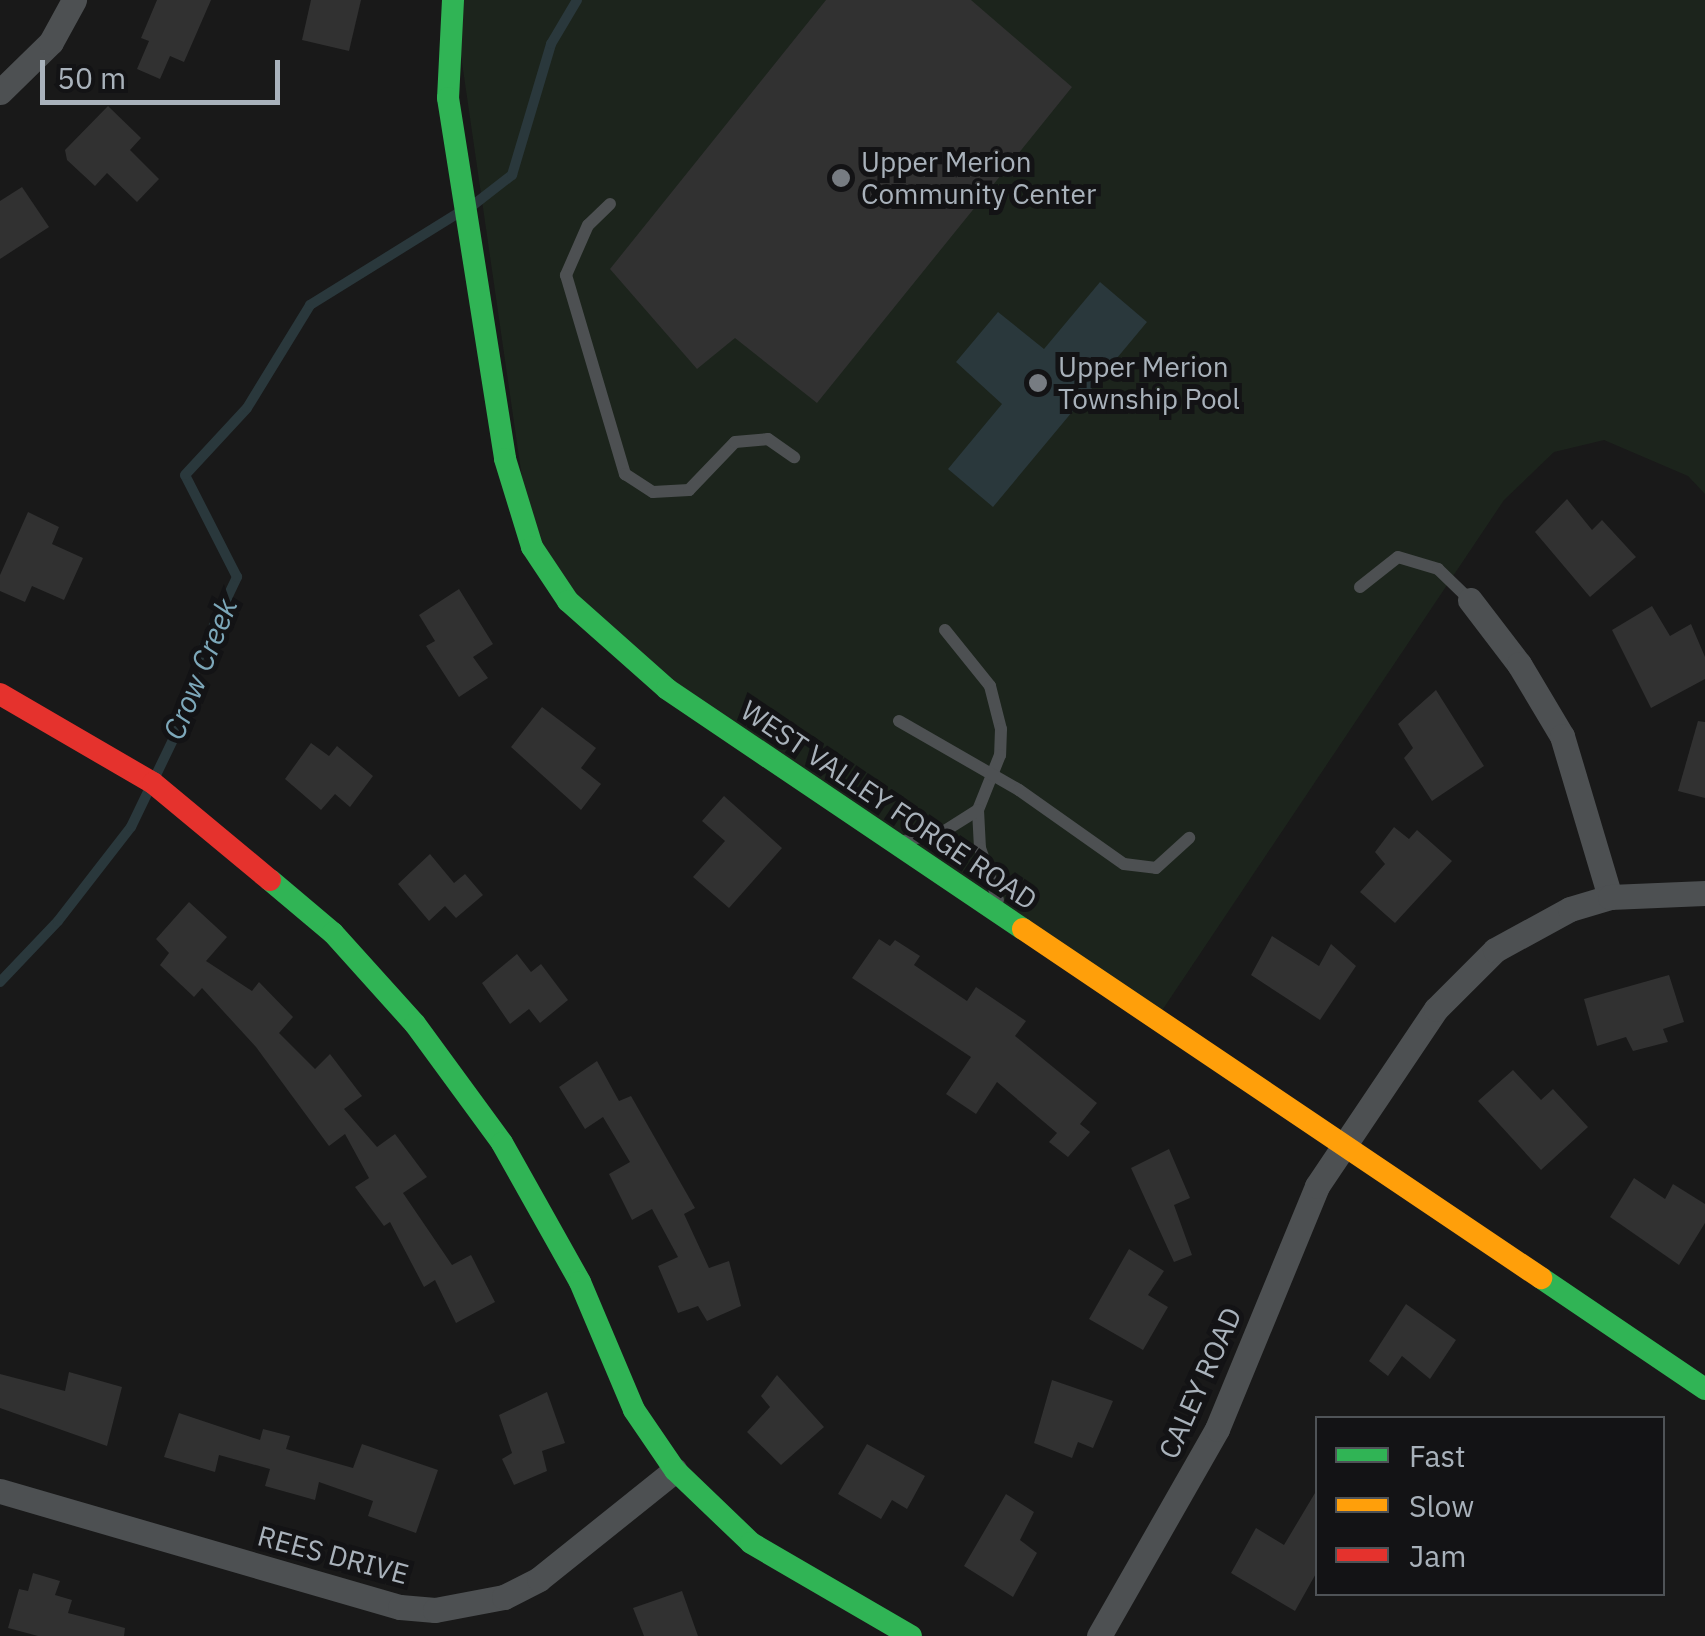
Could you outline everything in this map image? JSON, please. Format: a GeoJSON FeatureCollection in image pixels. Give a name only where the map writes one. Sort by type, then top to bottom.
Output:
{"type":"FeatureCollection","features":[{"type":"Feature","properties":{"kind":"main road","name":"WEST VALLEY FORGE ROAD"},"geometry":{"type":"LineString","coordinates":[[453,0],[446,66],[469,244],[513,494],[548,574],[628,660],[1342,1148],[1705,1389]]}},
{"type":"Feature","properties":{"kind":"main road"},"geometry":{"type":"LineString","coordinates":[[0,694],[153,783],[333,933],[455,1075],[548,1220],[634,1410],[675,1470],[750,1543],[911,1636]]}},
{"type":"Feature","properties":{"kind":"street"},"geometry":{"type":"LineString","coordinates":[[0,92],[51,42],[74,0]]}},
{"type":"Feature","properties":{"kind":"street"},"geometry":{"type":"LineString","coordinates":[[1470,600],[1519,664],[1562,736],[1610,897]]}},
{"type":"Feature","properties":{"kind":"street","name":"CALEY ROAD"},"geometry":{"type":"LineString","coordinates":[[1099,1636],[1217,1429],[1306,1206],[1342,1148],[1464,976],[1530,927],[1610,897],[1705,892]]}},
{"type":"Feature","properties":{"kind":"street","name":"REES DRIVE"},"geometry":{"type":"LineString","coordinates":[[0,1491],[400,1606],[435,1610],[486,1602],[539,1579],[675,1470]]}},
{"type":"Feature","properties":{"kind":"lane"},"geometry":{"type":"LineString","coordinates":[[610,204],[588,225],[566,275],[624,474],[653,492],[689,490],[735,442],[768,439],[794,457]]}},
{"type":"Feature","properties":{"kind":"lane"},"geometry":{"type":"LineString","coordinates":[[1360,587],[1398,556],[1438,569],[1470,600]]}},
{"type":"Feature","properties":{"kind":"lane"},"geometry":{"type":"LineString","coordinates":[[945,630],[990,686],[1001,729],[993,776],[978,810],[980,848],[1006,920]]}},
{"type":"Feature","properties":{"kind":"lane"},"geometry":{"type":"LineString","coordinates":[[898,721],[993,776],[1124,864],[1156,868],[1188,838]]}},
{"type":"Feature","properties":{"kind":"lane"},"geometry":{"type":"LineString","coordinates":[[893,843],[943,832],[978,810]]}},
{"type":"Feature","properties":{"kind":"shaded area"},"geometry":{"type":"Polygon","coordinates":[[[453,0],[1705,0],[1705,494],[1688,476],[1604,440],[1554,452],[1504,500],[1155,1021],[667,689],[532,547],[453,0]]]}},
{"type":"Feature","properties":{"kind":"shaded area","name":"Upper Merion Township Pool"},"geometry":{"type":"Polygon","coordinates":[[[1100,282],[1147,322],[993,507],[948,469],[1002,404],[956,362],[998,312],[1044,349],[1100,282]]]}},
{"type":"Feature","properties":{"kind":"building"},"geometry":{"type":"Polygon","coordinates":[[[157,0],[211,0],[184,62],[170,56],[160,79],[137,69],[149,41],[141,38],[157,0]]]}},
{"type":"Feature","properties":{"kind":"building"},"geometry":{"type":"Polygon","coordinates":[[[311,0],[361,0],[349,51],[302,40],[311,0]]]}},
{"type":"Feature","properties":{"kind":"building","name":"Upper Merion Community Center"},"geometry":{"type":"Polygon","coordinates":[[[826,0],[971,0],[1072,87],[817,403],[735,338],[697,369],[610,269],[826,0]]]}},
{"type":"Feature","properties":{"kind":"building"},"geometry":{"type":"Polygon","coordinates":[[[108,106],[141,138],[130,150],[159,179],[137,202],[107,173],[95,186],[67,160],[65,150],[108,106]]]}},
{"type":"Feature","properties":{"kind":"building"},"geometry":{"type":"Polygon","coordinates":[[[22,187],[49,227],[0,259],[0,201],[22,187]]]}},
{"type":"Feature","properties":{"kind":"building"},"geometry":{"type":"Polygon","coordinates":[[[1567,499],[1592,530],[1602,520],[1636,557],[1590,597],[1535,532],[1567,499]]]}},
{"type":"Feature","properties":{"kind":"building"},"geometry":{"type":"Polygon","coordinates":[[[28,512],[59,527],[52,544],[83,558],[64,600],[32,586],[25,602],[0,591],[0,575],[28,512]]]}},
{"type":"Feature","properties":{"kind":"building"},"geometry":{"type":"Polygon","coordinates":[[[459,589],[493,644],[473,657],[488,678],[459,697],[426,646],[435,641],[419,615],[459,589]]]}},
{"type":"Feature","properties":{"kind":"building"},"geometry":{"type":"Polygon","coordinates":[[[1652,606],[1670,636],[1691,624],[1705,657],[1705,679],[1651,708],[1612,630],[1652,606]]]}},
{"type":"Feature","properties":{"kind":"building"},"geometry":{"type":"Polygon","coordinates":[[[1436,690],[1484,766],[1432,801],[1404,758],[1413,748],[1398,724],[1436,690]]]}},
{"type":"Feature","properties":{"kind":"building"},"geometry":{"type":"Polygon","coordinates":[[[542,707],[596,748],[581,768],[601,784],[581,810],[511,747],[542,707]]]}},
{"type":"Feature","properties":{"kind":"building"},"geometry":{"type":"Polygon","coordinates":[[[1698,721],[1705,722],[1705,798],[1678,791],[1698,721]]]}},
{"type":"Feature","properties":{"kind":"building"},"geometry":{"type":"Polygon","coordinates":[[[311,743],[329,756],[337,746],[373,776],[350,807],[335,794],[321,810],[285,779],[311,743]]]}},
{"type":"Feature","properties":{"kind":"building"},"geometry":{"type":"Polygon","coordinates":[[[724,796],[782,848],[729,908],[693,877],[725,841],[702,821],[724,796]]]}},
{"type":"Feature","properties":{"kind":"building"},"geometry":{"type":"Polygon","coordinates":[[[1394,827],[1409,839],[1417,830],[1452,861],[1395,923],[1360,892],[1385,864],[1375,852],[1394,827]]]}},
{"type":"Feature","properties":{"kind":"building"},"geometry":{"type":"Polygon","coordinates":[[[430,854],[454,883],[465,874],[483,895],[456,918],[445,906],[429,921],[398,884],[430,854]]]}},
{"type":"Feature","properties":{"kind":"building"},"geometry":{"type":"Polygon","coordinates":[[[189,902],[227,937],[206,961],[252,991],[259,982],[293,1017],[279,1033],[315,1069],[330,1054],[362,1096],[344,1109],[377,1147],[395,1134],[427,1177],[403,1193],[452,1265],[471,1255],[495,1302],[456,1323],[435,1280],[424,1287],[390,1222],[384,1226],[355,1187],[369,1178],[345,1134],[329,1146],[256,1047],[202,988],[194,997],[160,965],[169,953],[156,939],[189,902]]]}},
{"type":"Feature","properties":{"kind":"building"},"geometry":{"type":"Polygon","coordinates":[[[1272,936],[1319,966],[1331,944],[1356,966],[1320,1020],[1251,975],[1272,936]]]}},
{"type":"Feature","properties":{"kind":"building"},"geometry":{"type":"Polygon","coordinates":[[[879,939],[890,946],[895,940],[920,956],[914,965],[967,1001],[976,987],[1026,1021],[1015,1036],[1097,1103],[1080,1124],[1090,1132],[1068,1157],[1049,1142],[1057,1133],[997,1082],[976,1114],[946,1094],[971,1057],[852,978],[879,939]]]}},
{"type":"Feature","properties":{"kind":"building"},"geometry":{"type":"Polygon","coordinates":[[[517,954],[531,972],[541,964],[568,1000],[540,1023],[529,1009],[510,1024],[482,983],[517,954]]]}},
{"type":"Feature","properties":{"kind":"building"},"geometry":{"type":"Polygon","coordinates":[[[1669,975],[1684,1022],[1663,1029],[1668,1042],[1633,1051],[1626,1037],[1597,1046],[1584,999],[1669,975]]]}},
{"type":"Feature","properties":{"kind":"building"},"geometry":{"type":"Polygon","coordinates":[[[597,1061],[619,1101],[631,1096],[695,1208],[684,1214],[709,1268],[729,1261],[741,1306],[707,1321],[698,1306],[678,1313],[658,1266],[678,1257],[652,1209],[632,1220],[609,1174],[630,1162],[603,1117],[585,1129],[559,1087],[597,1061]]]}},
{"type":"Feature","properties":{"kind":"building"},"geometry":{"type":"Polygon","coordinates":[[[1513,1070],[1541,1100],[1553,1089],[1588,1127],[1541,1170],[1478,1101],[1513,1070]]]}},
{"type":"Feature","properties":{"kind":"building"},"geometry":{"type":"Polygon","coordinates":[[[1169,1149],[1190,1198],[1174,1205],[1192,1255],[1174,1262],[1131,1168],[1169,1149]]]}},
{"type":"Feature","properties":{"kind":"building"},"geometry":{"type":"Polygon","coordinates":[[[1634,1178],[1665,1199],[1673,1184],[1705,1204],[1705,1223],[1679,1265],[1610,1217],[1634,1178]]]}},
{"type":"Feature","properties":{"kind":"building"},"geometry":{"type":"Polygon","coordinates":[[[1129,1249],[1164,1271],[1148,1295],[1168,1307],[1143,1350],[1089,1319],[1129,1249]]]}},
{"type":"Feature","properties":{"kind":"building"},"geometry":{"type":"Polygon","coordinates":[[[1406,1304],[1456,1340],[1430,1379],[1402,1356],[1388,1376],[1369,1361],[1406,1304]]]}},
{"type":"Feature","properties":{"kind":"building"},"geometry":{"type":"Polygon","coordinates":[[[69,1372],[122,1387],[107,1446],[0,1408],[0,1374],[65,1391],[69,1372]]]}},
{"type":"Feature","properties":{"kind":"building"},"geometry":{"type":"Polygon","coordinates":[[[777,1375],[824,1427],[781,1465],[747,1432],[770,1407],[761,1396],[777,1375]]]}},
{"type":"Feature","properties":{"kind":"building"},"geometry":{"type":"Polygon","coordinates":[[[1052,1380],[1113,1401],[1093,1448],[1078,1442],[1072,1458],[1034,1443],[1052,1380]]]}},
{"type":"Feature","properties":{"kind":"building"},"geometry":{"type":"Polygon","coordinates":[[[547,1392],[565,1443],[542,1451],[547,1471],[514,1485],[502,1459],[512,1453],[499,1415],[547,1392]]]}},
{"type":"Feature","properties":{"kind":"building"},"geometry":{"type":"Polygon","coordinates":[[[179,1413],[260,1440],[263,1429],[290,1436],[286,1449],[353,1468],[362,1444],[438,1470],[416,1533],[368,1516],[373,1501],[319,1482],[315,1500],[265,1486],[270,1469],[219,1455],[215,1472],[164,1457],[179,1413]]]}},
{"type":"Feature","properties":{"kind":"building"},"geometry":{"type":"Polygon","coordinates":[[[867,1444],[925,1476],[907,1509],[892,1500],[881,1519],[838,1494],[867,1444]]]}},
{"type":"Feature","properties":{"kind":"building"},"geometry":{"type":"Polygon","coordinates":[[[1315,1493],[1315,1575],[1295,1611],[1231,1573],[1256,1528],[1284,1545],[1315,1493]]]}},
{"type":"Feature","properties":{"kind":"building"},"geometry":{"type":"Polygon","coordinates":[[[1006,1494],[1034,1512],[1020,1540],[1037,1553],[1013,1597],[964,1566],[1006,1494]]]}},
{"type":"Feature","properties":{"kind":"building"},"geometry":{"type":"Polygon","coordinates":[[[33,1573],[60,1581],[55,1595],[72,1600],[68,1613],[125,1628],[124,1636],[38,1636],[8,1628],[19,1589],[28,1591],[33,1573]]]}},
{"type":"Feature","properties":{"kind":"building"},"geometry":{"type":"Polygon","coordinates":[[[682,1591],[698,1636],[644,1636],[633,1608],[682,1591]]]}},
{"type":"Feature","properties":{"kind":"waterway","name":"Crow Creek"},"geometry":{"type":"LineString","coordinates":[[472,206],[512,175],[551,44],[577,0]]}},
{"type":"Feature","properties":{"kind":"waterway","name":"Crow Creek"},"geometry":{"type":"LineString","coordinates":[[0,982],[58,921],[131,827],[184,717],[199,657],[237,577],[185,475],[247,408],[310,305],[457,214]]}},
{"type":"Feature","properties":{"kind":"traffic: fast"},"geometry":{"type":"LineString","coordinates":[[453,0],[448,98],[505,459],[532,547],[568,601],[667,689],[1023,929]]}},
{"type":"Feature","properties":{"kind":"traffic: fast"},"geometry":{"type":"LineString","coordinates":[[270,880],[333,933],[415,1024],[502,1143],[580,1282],[634,1410],[675,1470],[751,1543],[911,1636]]}},
{"type":"Feature","properties":{"kind":"traffic: fast"},"geometry":{"type":"LineString","coordinates":[[1541,1278],[1705,1389]]}},
{"type":"Feature","properties":{"kind":"traffic: slow"},"geometry":{"type":"LineString","coordinates":[[1023,929],[1541,1278]]}},
{"type":"Feature","properties":{"kind":"traffic: jam"},"geometry":{"type":"LineString","coordinates":[[0,694],[153,783],[270,880]]}},
{"type":"Feature","properties":{"kind":"place","name":"Upper Merion Community Center"},"geometry":{"type":"Point","coordinates":[841,178]}},
{"type":"Feature","properties":{"kind":"place","name":"Upper Merion Township Pool"},"geometry":{"type":"Point","coordinates":[1038,383]}}]}
